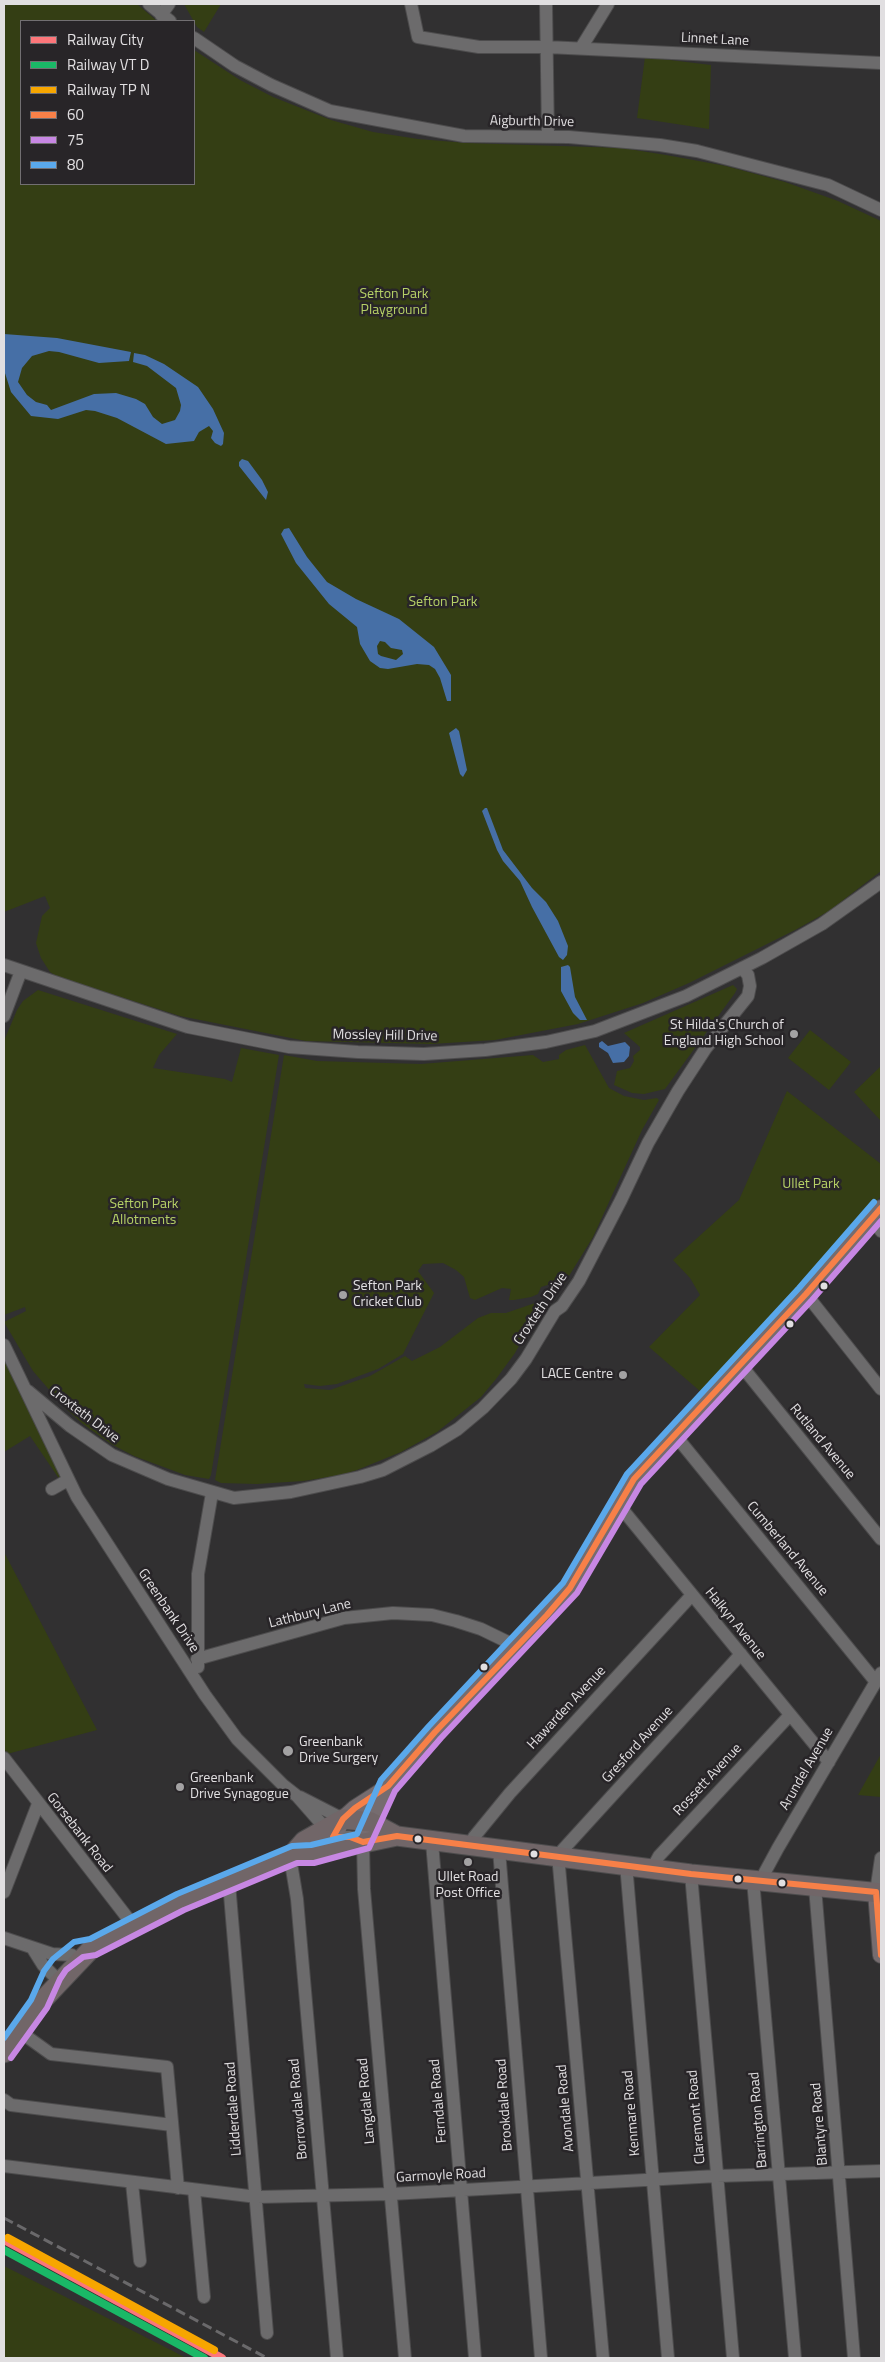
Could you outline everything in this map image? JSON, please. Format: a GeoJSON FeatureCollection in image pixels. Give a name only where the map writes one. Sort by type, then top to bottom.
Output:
{"type":"FeatureCollection","features":[{"type":"Feature","properties":{"kind":"highway"},"geometry":{"type":"LineString","coordinates":[[292,1855],[304,1841],[329,1832],[343,1819],[371,1822],[397,1836],[432,1842],[558,1855],[691,1874],[879,1893]]}},
{"type":"Feature","properties":{"kind":"highway"},"geometry":{"type":"LineString","coordinates":[[56,1979],[93,1947],[133,1925],[180,1902],[292,1855],[312,1854],[397,1836]]}},
{"type":"Feature","properties":{"kind":"highway"},"geometry":{"type":"LineString","coordinates":[[4,2053],[72,1955],[79,1949],[93,1947]]}},
{"type":"Feature","properties":{"kind":"main road"},"geometry":{"type":"LineString","coordinates":[[363,1842],[388,1786],[434,1732],[570,1588],[634,1479],[878,1219]]}},
{"type":"Feature","properties":{"kind":"main road"},"geometry":{"type":"LineString","coordinates":[[343,1819],[354,1808],[388,1786]]}},
{"type":"Feature","properties":{"kind":"main road"},"geometry":{"type":"LineString","coordinates":[[879,1893],[881,1955]]}},
{"type":"Feature","properties":{"kind":"street"},"geometry":{"type":"LineString","coordinates":[[149,4],[166,18],[169,4]]}},
{"type":"Feature","properties":{"kind":"street","name":"Linnet Lane"},"geometry":{"type":"LineString","coordinates":[[411,4],[418,37],[479,47],[547,46],[881,64]]}},
{"type":"Feature","properties":{"kind":"street"},"geometry":{"type":"LineString","coordinates":[[546,4],[548,138]]}},
{"type":"Feature","properties":{"kind":"street"},"geometry":{"type":"LineString","coordinates":[[581,48],[608,4]]}},
{"type":"Feature","properties":{"kind":"street","name":"Aigburth Drive"},"geometry":{"type":"LineString","coordinates":[[195,39],[236,66],[271,86],[330,111],[464,136],[569,137],[660,145],[718,155],[828,185],[881,210]]}},
{"type":"Feature","properties":{"kind":"street","name":"Mossley Hill Drive"},"geometry":{"type":"LineString","coordinates":[[4,965],[188,1027],[289,1048],[424,1054],[485,1050],[546,1042],[595,1031],[686,996],[762,958],[822,924],[881,882]]}},
{"type":"Feature","properties":{"kind":"street","name":"Croxteth Drive"},"geometry":{"type":"LineString","coordinates":[[24,1388],[70,1426],[112,1455],[168,1480],[234,1498],[292,1492],[383,1470],[430,1446],[458,1429],[483,1408],[511,1379],[526,1359],[555,1311],[562,1306],[579,1281],[648,1143],[678,1091],[706,1048],[748,996],[750,986],[748,975],[742,968]]}},
{"type":"Feature","properties":{"kind":"street"},"geometry":{"type":"LineString","coordinates":[[4,1016],[6,1000],[21,971]]}},
{"type":"Feature","properties":{"kind":"street"},"geometry":{"type":"LineString","coordinates":[[806,1294],[881,1389]]}},
{"type":"Feature","properties":{"kind":"street","name":"Greenbank Drive"},"geometry":{"type":"LineString","coordinates":[[4,1345],[68,1480],[133,1587],[237,1739],[283,1785],[297,1796],[329,1832]]}},
{"type":"Feature","properties":{"kind":"street","name":"Rutland Avenue"},"geometry":{"type":"LineString","coordinates":[[740,1364],[881,1539]]}},
{"type":"Feature","properties":{"kind":"street","name":"Cumberland Avenue"},"geometry":{"type":"LineString","coordinates":[[675,1435],[879,1678]]}},
{"type":"Feature","properties":{"kind":"street"},"geometry":{"type":"LineString","coordinates":[[52,1488],[68,1480]]}},
{"type":"Feature","properties":{"kind":"street"},"geometry":{"type":"LineString","coordinates":[[195,1679],[198,1673],[198,1574],[212,1493]]}},
{"type":"Feature","properties":{"kind":"street","name":"Halkyn Avenue"},"geometry":{"type":"LineString","coordinates":[[618,1504],[829,1762]]}},
{"type":"Feature","properties":{"kind":"street","name":"Hawarden Avenue"},"geometry":{"type":"LineString","coordinates":[[472,1846],[474,1837],[510,1793],[692,1595]]}},
{"type":"Feature","properties":{"kind":"street","name":"Lathbury Lane"},"geometry":{"type":"LineString","coordinates":[[197,1659],[344,1618],[393,1614],[432,1615],[456,1620],[481,1629],[516,1646]]}},
{"type":"Feature","properties":{"kind":"street","name":"Gresford Avenue"},"geometry":{"type":"LineString","coordinates":[[558,1855],[741,1654]]}},
{"type":"Feature","properties":{"kind":"street","name":"Arundel Avenue"},"geometry":{"type":"LineString","coordinates":[[758,1881],[879,1678]]}},
{"type":"Feature","properties":{"kind":"street","name":"Rossett Avenue"},"geometry":{"type":"LineString","coordinates":[[653,1868],[665,1848],[790,1715]]}},
{"type":"Feature","properties":{"kind":"street","name":"Gorsebank Road"},"geometry":{"type":"LineString","coordinates":[[4,1758],[133,1925]]}},
{"type":"Feature","properties":{"kind":"street"},"geometry":{"type":"LineString","coordinates":[[297,1796],[343,1819]]}},
{"type":"Feature","properties":{"kind":"street"},"geometry":{"type":"LineString","coordinates":[[4,1892],[38,1804]]}},
{"type":"Feature","properties":{"kind":"street"},"geometry":{"type":"LineString","coordinates":[[329,1832],[363,1842]]}},
{"type":"Feature","properties":{"kind":"street","name":"Langdale Road"},"geometry":{"type":"LineString","coordinates":[[363,1842],[364,1889],[405,2358]]}},
{"type":"Feature","properties":{"kind":"street","name":"Ferndale Road"},"geometry":{"type":"LineString","coordinates":[[432,1842],[475,2358]]}},
{"type":"Feature","properties":{"kind":"street","name":"Brookdale Road"},"geometry":{"type":"LineString","coordinates":[[499,1850],[541,2358]]}},
{"type":"Feature","properties":{"kind":"street","name":"Borrowdale Road"},"geometry":{"type":"LineString","coordinates":[[292,1855],[337,2358]]}},
{"type":"Feature","properties":{"kind":"street","name":"Avondale Road"},"geometry":{"type":"LineString","coordinates":[[558,1855],[604,2358]]}},
{"type":"Feature","properties":{"kind":"street"},"geometry":{"type":"LineString","coordinates":[[879,1893],[881,1858]]}},
{"type":"Feature","properties":{"kind":"street","name":"Kenmare Road"},"geometry":{"type":"LineString","coordinates":[[626,1864],[668,2358]]}},
{"type":"Feature","properties":{"kind":"street","name":"Claremont Road"},"geometry":{"type":"LineString","coordinates":[[691,1874],[733,2358]]}},
{"type":"Feature","properties":{"kind":"street","name":"Barrington Road"},"geometry":{"type":"LineString","coordinates":[[758,1881],[779,2174],[795,2358]]}},
{"type":"Feature","properties":{"kind":"street","name":"Lidderdale Road"},"geometry":{"type":"LineString","coordinates":[[229,1883],[267,2333]]}},
{"type":"Feature","properties":{"kind":"street","name":"Blantyre Road"},"geometry":{"type":"LineString","coordinates":[[815,1887],[854,2358]]}},
{"type":"Feature","properties":{"kind":"street"},"geometry":{"type":"LineString","coordinates":[[4,1938],[52,1954],[72,1955]]}},
{"type":"Feature","properties":{"kind":"street"},"geometry":{"type":"LineString","coordinates":[[33,1949],[56,1979]]}},
{"type":"Feature","properties":{"kind":"street"},"geometry":{"type":"LineString","coordinates":[[19,2031],[51,2054],[167,2068],[178,2188]]}},
{"type":"Feature","properties":{"kind":"street"},"geometry":{"type":"LineString","coordinates":[[4,2100],[12,2105],[172,2125]]}},
{"type":"Feature","properties":{"kind":"street","name":"Garmoyle Road"},"geometry":{"type":"LineString","coordinates":[[4,2166],[257,2198],[462,2191],[717,2176],[881,2171]]}},
{"type":"Feature","properties":{"kind":"street"},"geometry":{"type":"LineString","coordinates":[[132,2183],[140,2260]]}},
{"type":"Feature","properties":{"kind":"street"},"geometry":{"type":"LineString","coordinates":[[194,2190],[204,2297]]}},
{"type":"Feature","properties":{"kind":"green space","name":"Sefton Park"},"geometry":{"type":"Polygon","coordinates":[[[4,4],[137,4],[156,20],[20,20],[20,185],[195,185],[195,51],[240,80],[273,97],[331,120],[373,132],[418,139],[467,143],[622,148],[666,155],[726,166],[785,182],[838,201],[881,221],[881,871],[829,911],[797,929],[689,983],[643,1003],[578,1024],[495,1040],[431,1044],[306,1041],[180,1016],[56,976],[50,972],[41,958],[36,943],[42,916],[50,908],[45,896],[4,912],[4,4]]]}},
{"type":"Feature","properties":{"kind":"green space"},"geometry":{"type":"Polygon","coordinates":[[[184,4],[221,4],[204,32],[197,27],[195,20],[193,20],[184,4]]]}},
{"type":"Feature","properties":{"kind":"green space"},"geometry":{"type":"Polygon","coordinates":[[[645,57],[711,65],[709,129],[637,118],[645,57]]]}},
{"type":"Feature","properties":{"kind":"green space"},"geometry":{"type":"Polygon","coordinates":[[[733,985],[737,989],[735,993],[665,1089],[644,1094],[632,1093],[614,1085],[617,1071],[630,1068],[634,1061],[633,1056],[640,1050],[640,1047],[624,1033],[733,985]]]}},
{"type":"Feature","properties":{"kind":"green space","name":"Sefton Park Allotments"},"geometry":{"type":"Polygon","coordinates":[[[38,990],[177,1034],[159,1055],[153,1068],[225,1079],[232,1082],[241,1048],[279,1055],[209,1479],[185,1475],[134,1456],[111,1444],[83,1424],[64,1407],[33,1371],[4,1322],[26,1311],[25,1307],[4,1315],[4,1041],[17,1010],[23,1001],[38,990]]]}},
{"type":"Feature","properties":{"kind":"green space"},"geometry":{"type":"Polygon","coordinates":[[[810,1030],[851,1062],[829,1090],[788,1058],[810,1030]]]}},
{"type":"Feature","properties":{"kind":"green space"},"geometry":{"type":"Polygon","coordinates":[[[585,1045],[609,1088],[624,1096],[644,1100],[657,1098],[659,1100],[642,1130],[593,1237],[564,1284],[557,1282],[541,1287],[538,1294],[514,1300],[509,1300],[511,1289],[502,1288],[475,1300],[470,1298],[464,1277],[456,1270],[443,1263],[423,1264],[418,1271],[434,1293],[403,1354],[378,1369],[337,1384],[320,1386],[304,1384],[305,1388],[330,1390],[370,1376],[405,1356],[412,1361],[440,1347],[478,1318],[491,1313],[506,1313],[535,1303],[530,1326],[515,1353],[481,1397],[437,1432],[401,1452],[341,1475],[303,1481],[257,1484],[221,1483],[215,1480],[284,1055],[317,1061],[421,1064],[533,1055],[543,1062],[559,1059],[559,1055],[566,1050],[585,1045]]]}},
{"type":"Feature","properties":{"kind":"green space"},"geometry":{"type":"Polygon","coordinates":[[[881,1066],[881,1121],[854,1092],[881,1066]]]}},
{"type":"Feature","properties":{"kind":"green space","name":"Ullet Park"},"geometry":{"type":"Polygon","coordinates":[[[787,1091],[881,1164],[881,1196],[701,1392],[649,1347],[700,1295],[690,1278],[673,1260],[739,1200],[787,1091]]]}},
{"type":"Feature","properties":{"kind":"green space"},"geometry":{"type":"Polygon","coordinates":[[[4,1338],[68,1480],[62,1483],[30,1436],[4,1452],[4,1338]]]}},
{"type":"Feature","properties":{"kind":"green space"},"geometry":{"type":"Polygon","coordinates":[[[4,1552],[97,1730],[7,1754],[4,1749],[4,1552]]]}},
{"type":"Feature","properties":{"kind":"green space"},"geometry":{"type":"Polygon","coordinates":[[[881,1754],[881,1797],[858,1795],[881,1754]]]}},
{"type":"Feature","properties":{"kind":"green space"},"geometry":{"type":"Polygon","coordinates":[[[4,2266],[171,2350],[186,2358],[4,2358],[4,2266]]]}},
{"type":"Feature","properties":{"kind":"water"},"geometry":{"type":"Polygon","coordinates":[[[4,334],[57,338],[131,352],[129,361],[99,363],[59,352],[49,351],[32,356],[22,368],[18,382],[27,395],[36,402],[47,405],[51,410],[94,394],[116,393],[145,404],[153,417],[162,424],[175,420],[181,405],[176,388],[147,366],[133,362],[134,353],[145,355],[164,364],[198,387],[213,409],[224,433],[223,444],[221,446],[215,443],[211,438],[213,431],[209,426],[199,432],[194,441],[166,444],[117,418],[95,411],[86,410],[58,419],[31,416],[11,392],[4,370],[4,334]]]}},
{"type":"Feature","properties":{"kind":"water"},"geometry":{"type":"Polygon","coordinates":[[[242,459],[248,461],[262,480],[268,492],[266,500],[239,466],[239,462],[242,459]]]}},
{"type":"Feature","properties":{"kind":"water"},"geometry":{"type":"Polygon","coordinates":[[[289,528],[307,557],[327,582],[356,599],[399,619],[434,647],[451,675],[451,701],[447,701],[440,678],[435,669],[429,665],[417,664],[388,669],[380,668],[370,661],[360,644],[357,627],[329,604],[296,563],[281,534],[284,529],[289,528]],[[380,641],[377,646],[378,654],[381,656],[396,660],[403,654],[402,650],[391,648],[385,642],[380,641]]]}},
{"type":"Feature","properties":{"kind":"water"},"geometry":{"type":"Polygon","coordinates":[[[456,728],[459,731],[467,770],[463,777],[460,774],[449,733],[456,728]]]}},
{"type":"Feature","properties":{"kind":"water"},"geometry":{"type":"Polygon","coordinates":[[[487,808],[503,850],[532,888],[546,902],[558,921],[568,946],[567,955],[563,960],[559,957],[520,881],[503,861],[497,850],[482,811],[487,808]]]}},
{"type":"Feature","properties":{"kind":"water"},"geometry":{"type":"Polygon","coordinates":[[[568,965],[570,967],[575,997],[587,1020],[580,1020],[573,1013],[561,991],[561,967],[568,965]]]}},
{"type":"Feature","properties":{"kind":"water"},"geometry":{"type":"Polygon","coordinates":[[[602,1041],[608,1046],[625,1042],[630,1047],[629,1056],[624,1062],[613,1063],[608,1053],[599,1047],[599,1043],[602,1041]]]}},
{"type":"Feature","properties":{"kind":"railway"},"geometry":{"type":"LineString","coordinates":[[4,2218],[267,2358]]}},
{"type":"Feature","properties":{"kind":"rail line","name":"City"},"geometry":{"type":"LineString","coordinates":[[4,2240],[222,2358]]}},
{"type":"Feature","properties":{"kind":"transit line","name":"80"},"geometry":{"type":"LineString","coordinates":[[4,2038],[31,2000],[44,1971],[53,1959],[74,1942],[90,1939],[177,1894],[292,1846],[311,1845],[357,1834],[381,1780],[563,1583],[627,1474],[799,1288],[874,1202]]}},
{"type":"Feature","properties":{"kind":"transit line","name":"60"},"geometry":{"type":"LineString","coordinates":[[876,1892],[691,1874],[397,1836],[363,1842],[350,1837],[333,1837],[343,1819],[355,1808],[388,1786],[435,1732],[547,1615],[570,1588],[634,1479],[806,1294],[881,1208]]}},
{"type":"Feature","properties":{"kind":"transit line","name":"75"},"geometry":{"type":"LineString","coordinates":[[11,2058],[47,2008],[66,1970],[83,1957],[96,1955],[184,1910],[297,1863],[314,1863],[369,1848],[395,1791],[441,1738],[577,1593],[641,1484],[812,1300],[881,1221]]}},
{"type":"Feature","properties":{"kind":"transit line","name":"60"},"geometry":{"type":"LineString","coordinates":[[876,1892],[881,1955]]}},
{"type":"Feature","properties":{"kind":"transit line"},"geometry":{"type":"LineString","coordinates":[[8,2238],[214,2350]]}},
{"type":"Feature","properties":{"kind":"transit line"},"geometry":{"type":"LineString","coordinates":[[4,2250],[204,2358]]}},
{"type":"Feature","properties":{"kind":"place","name":"St Hilda's Church of England High School"},"geometry":{"type":"Point","coordinates":[794,1034]}},
{"type":"Feature","properties":{"kind":"place","name":"Sefton Park Cricket Club"},"geometry":{"type":"Point","coordinates":[343,1295]}},
{"type":"Feature","properties":{"kind":"place","name":"LACE Centre"},"geometry":{"type":"Point","coordinates":[623,1375]}},
{"type":"Feature","properties":{"kind":"place","name":"Greenbank Drive Surgery"},"geometry":{"type":"Point","coordinates":[288,1751]}},
{"type":"Feature","properties":{"kind":"place","name":"Greenbank Drive Synagogue"},"geometry":{"type":"Point","coordinates":[180,1787]}},
{"type":"Feature","properties":{"kind":"place","name":"Ullet Road Post Office"},"geometry":{"type":"Point","coordinates":[468,1862]}},
{"type":"Feature","properties":{"kind":"park label","name":"Sefton Park Playground"},"geometry":{"type":"Point","coordinates":[394,304]}}]}
